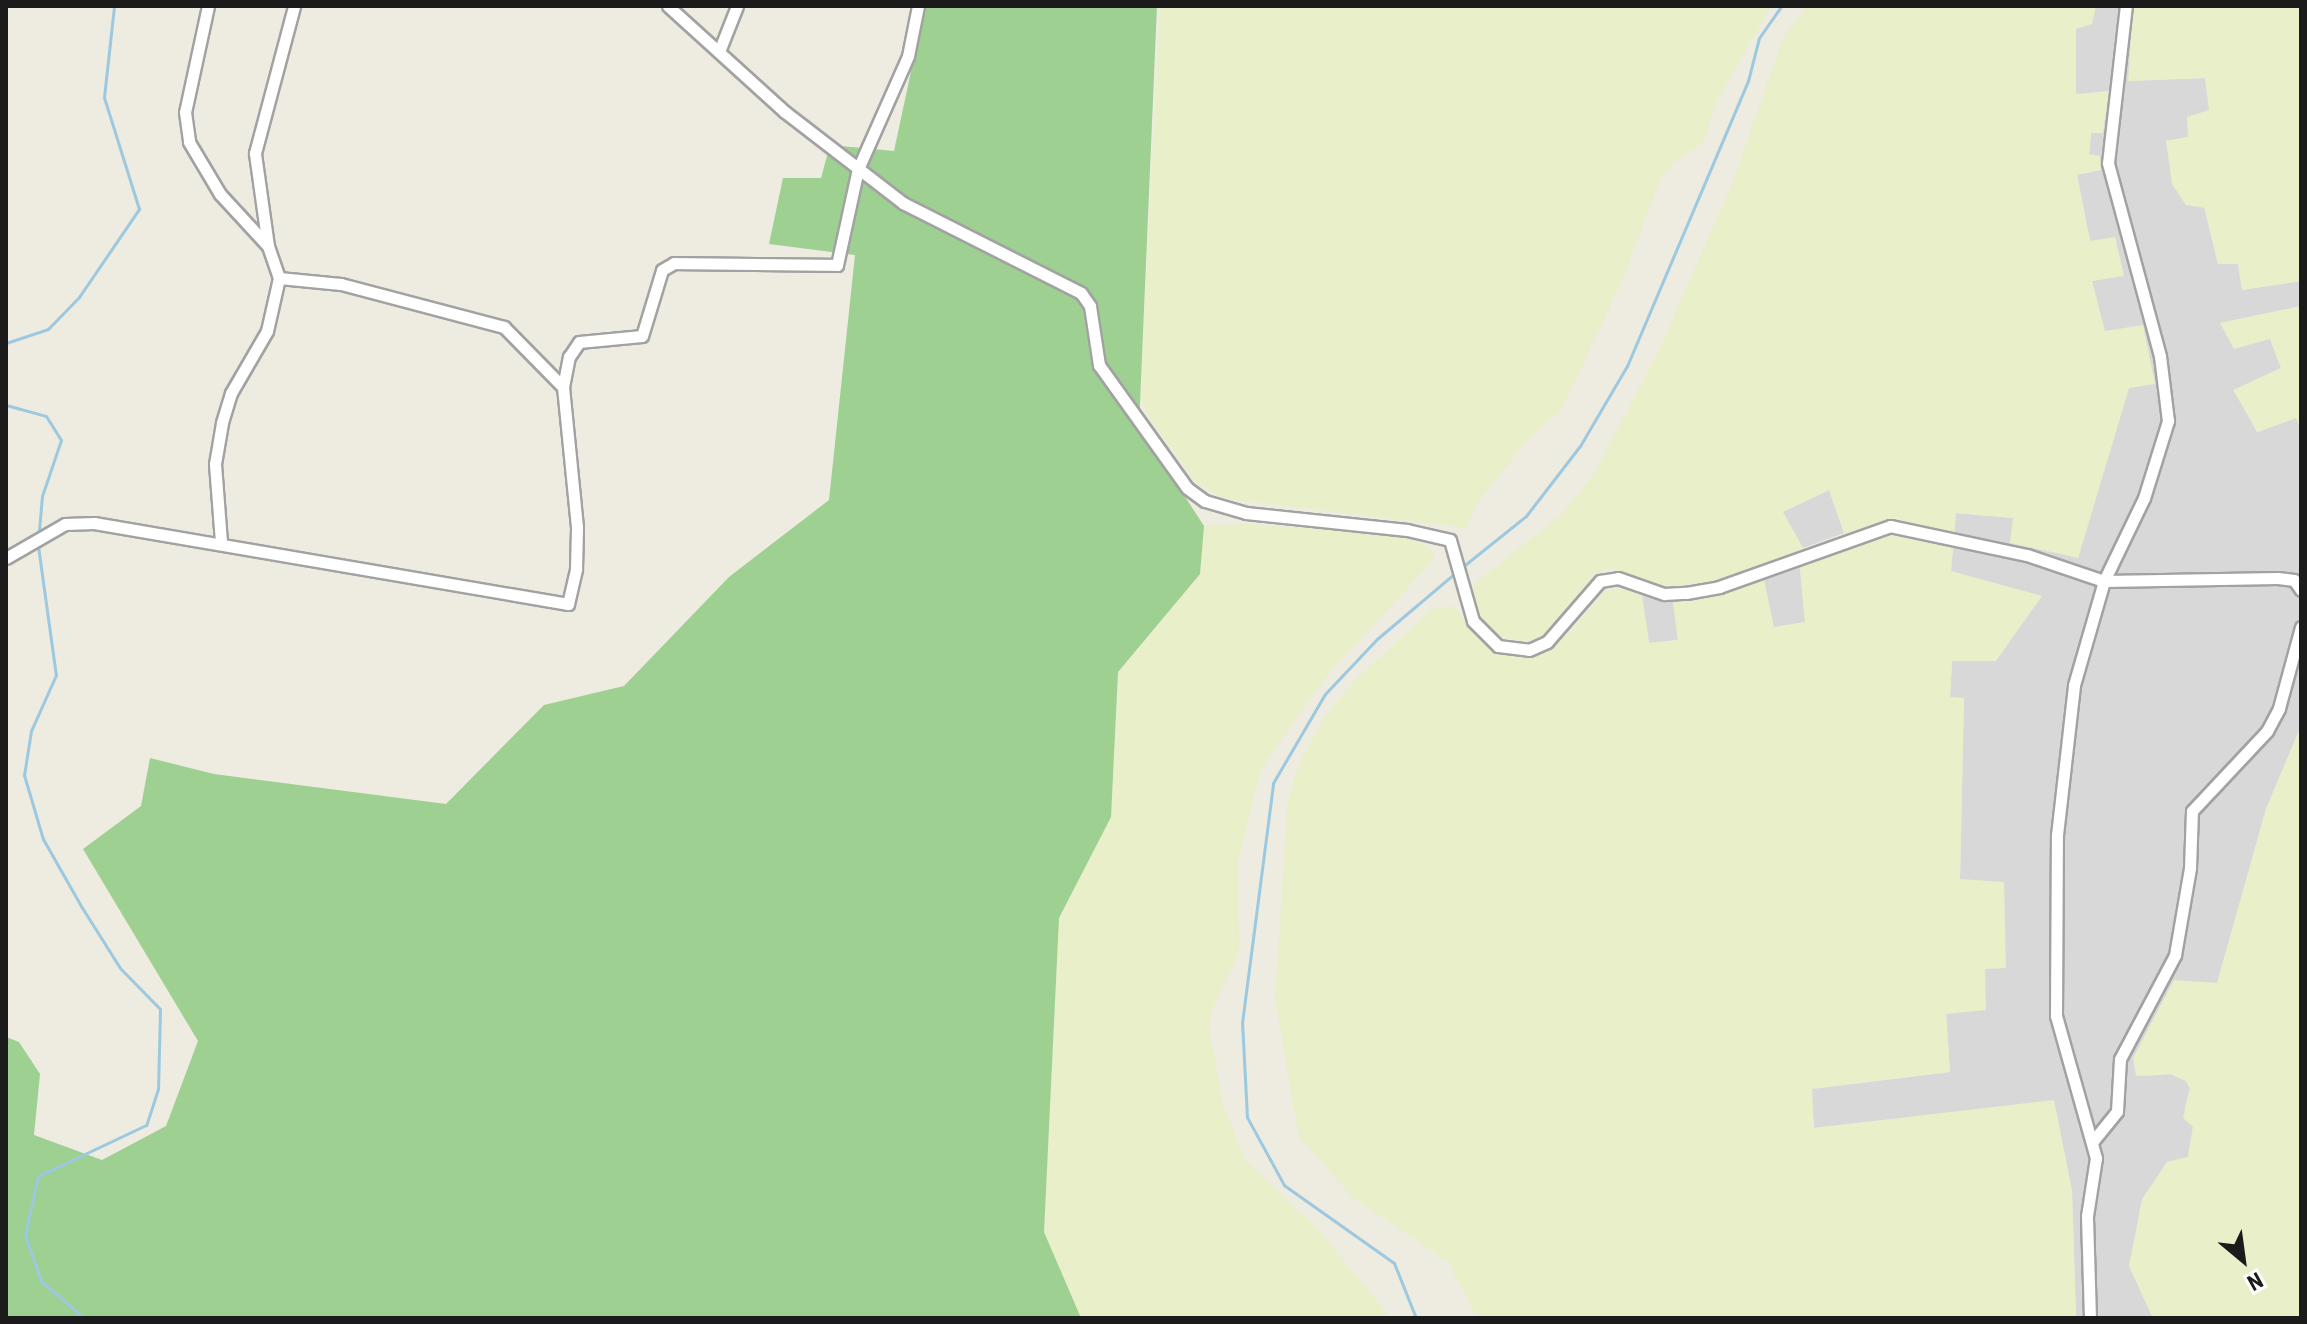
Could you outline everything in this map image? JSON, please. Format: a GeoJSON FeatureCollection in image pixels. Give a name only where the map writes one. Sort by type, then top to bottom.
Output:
{"type":"FeatureCollection","features":[{"type":"Feature","properties":{"kind":"street"},"geometry":{"type":"LineString","coordinates":[[208,6],[185,112],[189,142],[220,194],[268,246]]}},
{"type":"Feature","properties":{"kind":"street"},"geometry":{"type":"LineString","coordinates":[[221,542],[215,480],[222,423],[231,393],[267,331],[279,278],[268,246],[255,153],[294,6]]}},
{"type":"Feature","properties":{"kind":"street"},"geometry":{"type":"LineString","coordinates":[[668,6],[720,49],[785,112],[858,169],[946,227],[1081,293],[1090,306],[1099,365],[1187,488],[1205,501],[1282,519],[1407,530],[1450,540],[1481,634],[1498,646],[1529,650],[1560,632],[1600,581],[1618,578],[1664,594],[1697,591],[1890,526],[2027,555],[2104,581],[2278,578],[2294,580],[2301,590]]}},
{"type":"Feature","properties":{"kind":"street"},"geometry":{"type":"LineString","coordinates":[[720,49],[737,6]]}},
{"type":"Feature","properties":{"kind":"street"},"geometry":{"type":"LineString","coordinates":[[6,558],[65,524],[94,523],[221,542],[568,604],[576,569],[577,527],[563,387],[579,342],[642,336],[662,270],[674,263],[837,265],[858,169],[908,56],[918,6]]}},
{"type":"Feature","properties":{"kind":"street"},"geometry":{"type":"LineString","coordinates":[[2090,1318],[2085,1285],[2093,1141],[2056,1016],[2053,930],[2057,835],[2074,685],[2104,581],[2144,498],[2168,421],[2154,332],[2108,163],[2126,6]]}},
{"type":"Feature","properties":{"kind":"street"},"geometry":{"type":"LineString","coordinates":[[279,278],[341,284],[504,327],[563,387]]}},
{"type":"Feature","properties":{"kind":"street"},"geometry":{"type":"LineString","coordinates":[[2093,1141],[2117,1111],[2120,1059],[2175,955],[2190,868],[2192,811],[2267,731],[2279,708],[2301,627]]}},
{"type":"Feature","properties":{"kind":"shaded area"},"geometry":{"type":"Polygon","coordinates":[[[2096,6],[2133,6],[2129,81],[2205,78],[2210,110],[2188,137],[2166,141],[2204,207],[2218,264],[2238,264],[2242,290],[2301,281],[2301,306],[2221,323],[2270,339],[2281,368],[2234,390],[2257,432],[2296,417],[2301,429],[2301,726],[2266,809],[2217,984],[2145,1076],[2171,1074],[2186,1081],[2190,1088],[2185,1107],[2193,1127],[2188,1157],[2167,1162],[2157,1180],[2139,1223],[2129,1266],[2153,1318],[2076,1318],[2072,1191],[2054,1101],[1814,1128],[1811,1089],[1950,1072],[1946,1014],[1960,879],[1964,699],[1950,698],[1952,660],[1996,661],[1951,571],[1956,513],[2014,518],[2078,558],[2129,387],[2104,332],[2092,281],[2124,275],[2090,241],[2077,174],[2089,155],[2091,132],[2108,91],[2076,95],[2076,28],[2096,6]]]}},
{"type":"Feature","properties":{"kind":"shaded area"},"geometry":{"type":"Polygon","coordinates":[[[1829,490],[1844,533],[1803,548],[1782,512],[1829,490]]]}},
{"type":"Feature","properties":{"kind":"shaded area"},"geometry":{"type":"Polygon","coordinates":[[[1800,568],[1805,622],[1773,628],[1764,580],[1800,568]]]}},
{"type":"Feature","properties":{"kind":"shaded area"},"geometry":{"type":"Polygon","coordinates":[[[1642,596],[1673,602],[1678,640],[1649,643],[1642,596]]]}},
{"type":"Feature","properties":{"kind":"green space"},"geometry":{"type":"Polygon","coordinates":[[[925,6],[1157,6],[1139,426],[1204,526],[1200,574],[1118,672],[1111,817],[1059,918],[1044,1232],[1081,1318],[6,1318],[6,1037],[19,1042],[40,1074],[34,1135],[102,1160],[166,1126],[198,1041],[83,849],[141,806],[150,758],[214,774],[446,804],[544,705],[624,686],[729,577],[829,500],[855,255],[769,244],[783,178],[821,178],[830,145],[894,151],[925,6]]]}},
{"type":"Feature","properties":{"kind":"green space"},"geometry":{"type":"Polygon","coordinates":[[[1160,6],[1771,6],[1717,101],[1704,142],[1674,162],[1660,180],[1622,281],[1561,410],[1526,441],[1476,505],[1466,528],[1223,498],[1198,484],[1153,423],[1140,399],[1160,6]]]}},
{"type":"Feature","properties":{"kind":"green space"},"geometry":{"type":"Polygon","coordinates":[[[1806,6],[2096,6],[2092,24],[2076,29],[2076,94],[2109,91],[2103,133],[2091,133],[2089,154],[2100,156],[2101,170],[2077,175],[2090,241],[2115,237],[2124,276],[2092,281],[2105,331],[2143,325],[2155,384],[2129,388],[2078,558],[2010,543],[2013,518],[1956,513],[1954,533],[1897,519],[1844,533],[1829,490],[1783,512],[1803,548],[1716,581],[1664,587],[1611,568],[1593,575],[1546,634],[1525,642],[1492,635],[1480,627],[1473,585],[1561,515],[1594,474],[1661,346],[1732,184],[1783,38],[1806,6]]]}},
{"type":"Feature","properties":{"kind":"green space"},"geometry":{"type":"Polygon","coordinates":[[[2133,6],[2301,6],[2301,281],[2242,290],[2238,264],[2218,264],[2205,208],[2186,205],[2172,184],[2166,141],[2188,137],[2187,117],[2209,110],[2205,78],[2128,81],[2133,6]]]}},
{"type":"Feature","properties":{"kind":"green space"},"geometry":{"type":"Polygon","coordinates":[[[2301,306],[2301,429],[2296,418],[2258,432],[2233,390],[2281,368],[2270,339],[2234,349],[2220,323],[2301,306]]]}},
{"type":"Feature","properties":{"kind":"green space"},"geometry":{"type":"Polygon","coordinates":[[[1248,524],[1401,535],[1431,549],[1434,559],[1329,673],[1267,760],[1257,782],[1238,863],[1239,953],[1212,1009],[1209,1027],[1223,1105],[1245,1160],[1316,1227],[1391,1318],[1081,1318],[1044,1232],[1059,917],[1111,817],[1118,672],[1200,574],[1204,526],[1248,524]]]}},
{"type":"Feature","properties":{"kind":"green space"},"geometry":{"type":"Polygon","coordinates":[[[1886,536],[1953,546],[1951,571],[2042,596],[1996,661],[1952,661],[1950,697],[1964,698],[1960,879],[2004,882],[2006,968],[1985,969],[1986,1010],[1946,1014],[1950,1072],[1812,1089],[1814,1128],[2054,1100],[2072,1191],[2076,1318],[1477,1318],[1448,1262],[1352,1197],[1299,1137],[1275,999],[1288,801],[1300,762],[1325,716],[1354,681],[1432,609],[1454,606],[1474,635],[1493,650],[1530,655],[1567,635],[1605,591],[1618,588],[1642,596],[1649,643],[1678,640],[1673,602],[1719,595],[1764,580],[1774,627],[1805,622],[1800,568],[1886,536]]]}},
{"type":"Feature","properties":{"kind":"green space"},"geometry":{"type":"Polygon","coordinates":[[[2301,726],[2301,1318],[2153,1318],[2129,1266],[2142,1199],[2167,1162],[2188,1157],[2193,1127],[2183,1118],[2190,1088],[2186,1081],[2170,1074],[2136,1076],[2133,1058],[2174,980],[2217,983],[2266,809],[2301,726]]]}},
{"type":"Feature","properties":{"kind":"waterway"},"geometry":{"type":"LineString","coordinates":[[6,343],[48,329],[79,297],[139,209],[104,97],[114,6]]}},
{"type":"Feature","properties":{"kind":"waterway"},"geometry":{"type":"LineString","coordinates":[[1461,568],[1526,516],[1580,446],[1627,366],[1748,81],[1759,38],[1781,6]]}},
{"type":"Feature","properties":{"kind":"waterway"},"geometry":{"type":"LineString","coordinates":[[6,405],[46,416],[61,440],[42,496],[39,534]]}},
{"type":"Feature","properties":{"kind":"waterway"},"geometry":{"type":"LineString","coordinates":[[38,546],[56,675],[31,731],[24,775],[43,839],[81,906],[120,968],[160,1009],[158,1089],[146,1125],[38,1176],[25,1235],[41,1281],[84,1318]]}},
{"type":"Feature","properties":{"kind":"waterway"},"geometry":{"type":"LineString","coordinates":[[1416,1318],[1394,1263],[1284,1185],[1247,1117],[1242,1023],[1273,783],[1325,694],[1377,639],[1455,573]]}}]}
